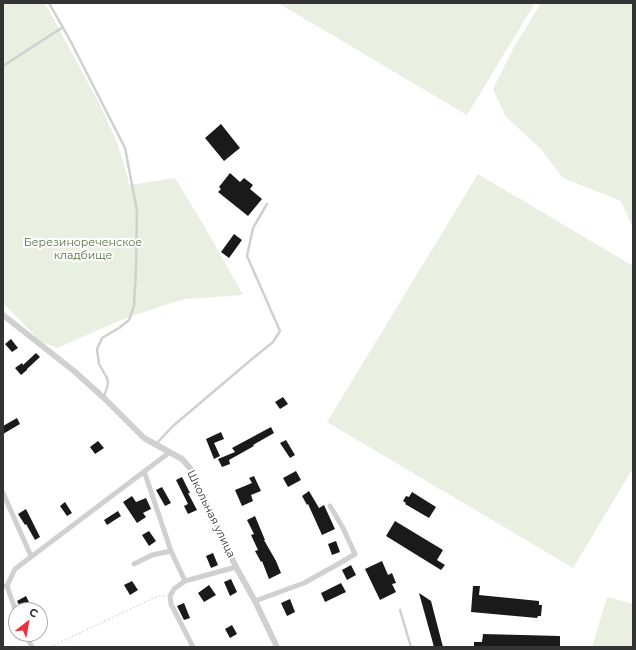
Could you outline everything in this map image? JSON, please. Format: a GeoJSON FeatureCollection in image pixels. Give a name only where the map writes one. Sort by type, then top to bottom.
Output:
{"type":"FeatureCollection","features":[{"type":"Feature","properties":{"kind":"street","name":"Школьная улица"},"geometry":{"type":"LineString","coordinates":[[3,315],[74,371],[104,398],[144,438],[182,459],[190,468],[236,567],[255,601],[277,647]]}},
{"type":"Feature","properties":{"kind":"street"},"geometry":{"type":"LineString","coordinates":[[12,602],[5,586],[15,569],[170,452]]}},
{"type":"Feature","properties":{"kind":"street"},"geometry":{"type":"LineString","coordinates":[[144,471],[171,551],[185,581]]}},
{"type":"Feature","properties":{"kind":"street"},"geometry":{"type":"LineString","coordinates":[[3,493],[31,556]]}},
{"type":"Feature","properties":{"kind":"street"},"geometry":{"type":"LineString","coordinates":[[255,601],[304,583],[355,554],[344,528],[330,506]]}},
{"type":"Feature","properties":{"kind":"street"},"geometry":{"type":"LineString","coordinates":[[134,564],[152,555],[171,551]]}},
{"type":"Feature","properties":{"kind":"street"},"geometry":{"type":"LineString","coordinates":[[193,647],[171,604],[170,596],[174,589],[185,581],[236,567]]}},
{"type":"Feature","properties":{"kind":"lane"},"geometry":{"type":"LineString","coordinates":[[49,3],[71,42],[125,148],[137,211],[134,306],[129,320],[102,338],[97,349],[99,364],[107,378],[108,384],[104,398]]}},
{"type":"Feature","properties":{"kind":"lane"},"geometry":{"type":"LineString","coordinates":[[3,66],[63,27]]}},
{"type":"Feature","properties":{"kind":"lane"},"geometry":{"type":"LineString","coordinates":[[156,444],[173,426],[273,342],[280,331],[247,256],[253,228],[268,204]]}},
{"type":"Feature","properties":{"kind":"lane"},"geometry":{"type":"LineString","coordinates":[[400,610],[411,647]]}},
{"type":"Feature","properties":{"kind":"path"},"geometry":{"type":"LineString","coordinates":[[50,647],[158,596],[170,596]]}},
{"type":"Feature","properties":{"kind":"green space","name":"Березинореченское кладбище"},"geometry":{"type":"Polygon","coordinates":[[[3,3],[45,3],[99,103],[117,142],[129,185],[175,178],[243,295],[187,299],[171,303],[121,320],[57,348],[40,341],[3,303],[3,3]]]}},
{"type":"Feature","properties":{"kind":"green space"},"geometry":{"type":"Polygon","coordinates":[[[278,3],[535,3],[467,115],[278,3]]]}},
{"type":"Feature","properties":{"kind":"green space"},"geometry":{"type":"Polygon","coordinates":[[[541,3],[633,3],[633,228],[621,201],[563,178],[540,148],[506,117],[493,89],[515,45],[541,3]]]}},
{"type":"Feature","properties":{"kind":"green space"},"geometry":{"type":"Polygon","coordinates":[[[478,174],[633,266],[633,468],[573,568],[327,422],[478,174]]]}},
{"type":"Feature","properties":{"kind":"green space"},"geometry":{"type":"Polygon","coordinates":[[[607,597],[633,604],[633,647],[592,647],[607,597]]]}},
{"type":"Feature","properties":{"kind":"building"},"geometry":{"type":"Polygon","coordinates":[[[221,124],[240,148],[224,161],[205,138],[221,124]]]}},
{"type":"Feature","properties":{"kind":"building"},"geometry":{"type":"Polygon","coordinates":[[[230,173],[240,182],[244,178],[253,185],[250,189],[262,199],[248,216],[218,192],[221,189],[219,187],[230,173]]]}},
{"type":"Feature","properties":{"kind":"building"},"geometry":{"type":"Polygon","coordinates":[[[234,234],[242,240],[229,258],[221,252],[234,234]]]}},
{"type":"Feature","properties":{"kind":"building"},"geometry":{"type":"Polygon","coordinates":[[[11,339],[18,348],[12,352],[5,344],[11,339]]]}},
{"type":"Feature","properties":{"kind":"building"},"geometry":{"type":"Polygon","coordinates":[[[36,353],[40,357],[21,375],[15,368],[22,363],[23,365],[36,353]]]}},
{"type":"Feature","properties":{"kind":"building"},"geometry":{"type":"Polygon","coordinates":[[[283,397],[288,404],[280,409],[275,402],[283,397]]]}},
{"type":"Feature","properties":{"kind":"building"},"geometry":{"type":"Polygon","coordinates":[[[17,418],[20,424],[3,434],[3,426],[17,418]]]}},
{"type":"Feature","properties":{"kind":"building"},"geometry":{"type":"Polygon","coordinates":[[[271,427],[274,433],[229,460],[230,464],[222,467],[218,459],[235,452],[232,448],[271,427]]]}},
{"type":"Feature","properties":{"kind":"building"},"geometry":{"type":"Polygon","coordinates":[[[221,432],[224,439],[214,443],[220,456],[214,459],[206,439],[221,432]]]}},
{"type":"Feature","properties":{"kind":"building"},"geometry":{"type":"Polygon","coordinates":[[[286,440],[295,455],[290,458],[280,443],[286,440]]]}},
{"type":"Feature","properties":{"kind":"building"},"geometry":{"type":"Polygon","coordinates":[[[98,441],[104,448],[95,454],[90,447],[98,441]]]}},
{"type":"Feature","properties":{"kind":"building"},"geometry":{"type":"Polygon","coordinates":[[[296,471],[301,480],[288,487],[283,478],[296,471]]]}},
{"type":"Feature","properties":{"kind":"building"},"geometry":{"type":"Polygon","coordinates":[[[254,476],[261,491],[251,495],[253,501],[242,506],[235,490],[252,483],[249,478],[254,476]]]}},
{"type":"Feature","properties":{"kind":"building"},"geometry":{"type":"Polygon","coordinates":[[[182,477],[197,510],[188,514],[184,506],[188,504],[176,480],[182,477]]]}},
{"type":"Feature","properties":{"kind":"building"},"geometry":{"type":"Polygon","coordinates":[[[162,487],[171,503],[165,506],[156,490],[162,487]]]}},
{"type":"Feature","properties":{"kind":"building"},"geometry":{"type":"Polygon","coordinates":[[[309,491],[319,508],[324,505],[335,529],[322,535],[308,504],[307,505],[302,496],[309,491]]]}},
{"type":"Feature","properties":{"kind":"building"},"geometry":{"type":"Polygon","coordinates":[[[412,492],[436,507],[429,518],[405,504],[406,503],[403,501],[406,496],[409,497],[412,492]]]}},
{"type":"Feature","properties":{"kind":"building"},"geometry":{"type":"Polygon","coordinates":[[[132,496],[136,502],[146,498],[151,509],[143,513],[146,517],[137,523],[123,502],[132,496]]]}},
{"type":"Feature","properties":{"kind":"building"},"geometry":{"type":"Polygon","coordinates":[[[65,502],[72,513],[67,516],[60,506],[65,502]]]}},
{"type":"Feature","properties":{"kind":"building"},"geometry":{"type":"Polygon","coordinates":[[[26,509],[40,537],[35,540],[26,524],[25,525],[18,514],[26,509]]]}},
{"type":"Feature","properties":{"kind":"building"},"geometry":{"type":"Polygon","coordinates":[[[118,511],[121,516],[107,525],[104,520],[118,511]]]}},
{"type":"Feature","properties":{"kind":"building"},"geometry":{"type":"Polygon","coordinates":[[[255,516],[264,540],[281,573],[269,579],[262,561],[261,562],[255,551],[258,550],[251,535],[254,534],[247,520],[255,516]]]}},
{"type":"Feature","properties":{"kind":"building"},"geometry":{"type":"Polygon","coordinates":[[[395,521],[443,550],[437,560],[445,565],[441,570],[386,536],[395,521]]]}},
{"type":"Feature","properties":{"kind":"building"},"geometry":{"type":"Polygon","coordinates":[[[149,531],[156,541],[149,546],[142,535],[149,531]]]}},
{"type":"Feature","properties":{"kind":"building"},"geometry":{"type":"Polygon","coordinates":[[[336,541],[340,552],[332,555],[328,544],[336,541]]]}},
{"type":"Feature","properties":{"kind":"building"},"geometry":{"type":"Polygon","coordinates":[[[213,553],[218,565],[211,568],[206,556],[213,553]]]}},
{"type":"Feature","properties":{"kind":"building"},"geometry":{"type":"Polygon","coordinates":[[[382,561],[388,575],[392,573],[396,583],[392,584],[396,592],[380,600],[365,569],[382,561]]]}},
{"type":"Feature","properties":{"kind":"building"},"geometry":{"type":"Polygon","coordinates":[[[351,565],[356,575],[347,580],[342,570],[351,565]]]}},
{"type":"Feature","properties":{"kind":"building"},"geometry":{"type":"Polygon","coordinates":[[[231,579],[237,592],[230,596],[224,582],[231,579]]]}},
{"type":"Feature","properties":{"kind":"building"},"geometry":{"type":"Polygon","coordinates":[[[132,581],[138,590],[130,595],[124,585],[132,581]]]}},
{"type":"Feature","properties":{"kind":"building"},"geometry":{"type":"Polygon","coordinates":[[[341,583],[346,592],[325,602],[321,593],[341,583]]]}},
{"type":"Feature","properties":{"kind":"building"},"geometry":{"type":"Polygon","coordinates":[[[209,585],[216,595],[204,602],[198,593],[209,585]]]}},
{"type":"Feature","properties":{"kind":"building"},"geometry":{"type":"Polygon","coordinates":[[[473,586],[480,586],[479,595],[539,601],[539,605],[542,605],[541,616],[538,616],[537,618],[471,612],[473,586]]]}},
{"type":"Feature","properties":{"kind":"building"},"geometry":{"type":"Polygon","coordinates":[[[419,593],[431,601],[443,647],[434,647],[419,593]]]}},
{"type":"Feature","properties":{"kind":"building"},"geometry":{"type":"Polygon","coordinates":[[[26,596],[29,602],[18,602],[26,596]]]}},
{"type":"Feature","properties":{"kind":"building"},"geometry":{"type":"Polygon","coordinates":[[[290,599],[295,612],[287,616],[281,603],[290,599]]]}},
{"type":"Feature","properties":{"kind":"building"},"geometry":{"type":"Polygon","coordinates":[[[184,603],[190,618],[184,620],[177,606],[184,603]]]}},
{"type":"Feature","properties":{"kind":"building"},"geometry":{"type":"Polygon","coordinates":[[[232,625],[237,634],[230,638],[225,629],[232,625]]]}},
{"type":"Feature","properties":{"kind":"building"},"geometry":{"type":"Polygon","coordinates":[[[483,634],[560,636],[560,646],[474,647],[474,642],[482,642],[483,634]]]}}]}
